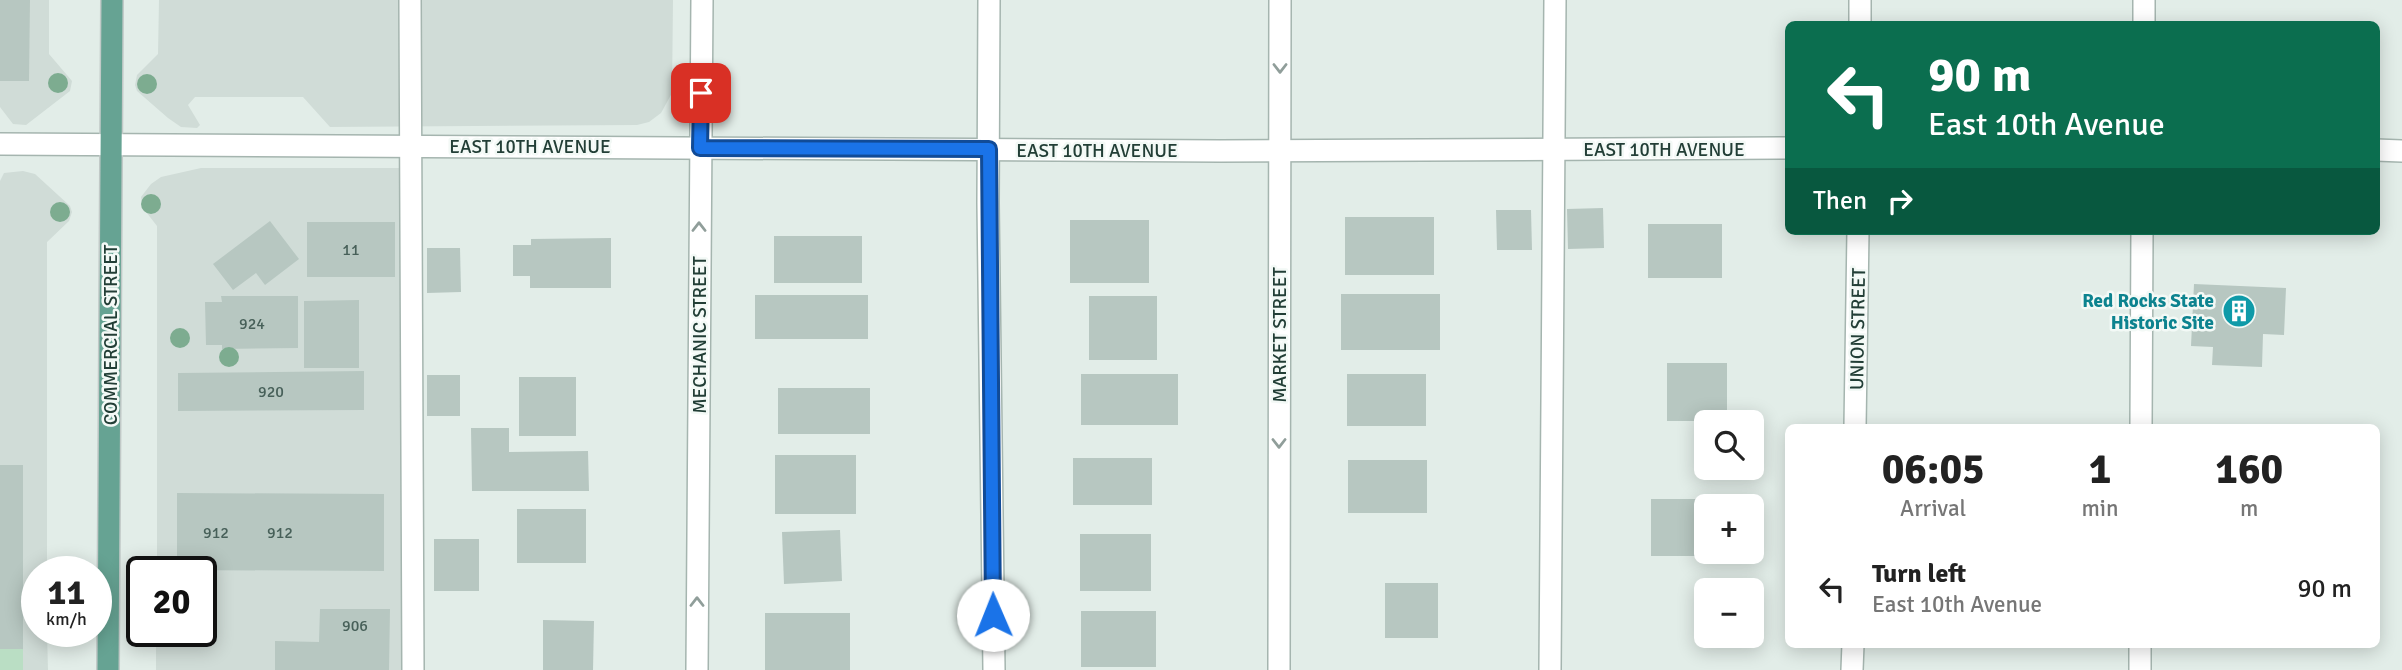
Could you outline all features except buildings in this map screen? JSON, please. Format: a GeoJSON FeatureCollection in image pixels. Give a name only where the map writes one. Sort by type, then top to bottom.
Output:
{"type":"FeatureCollection","features":[{"type":"Feature","properties":{"kind":"main road","name":"COMMERCIAL STREET"},"geometry":{"type":"LineString","coordinates":[[108,670],[112,0]]}},
{"type":"Feature","properties":{"kind":"street"},"geometry":{"type":"LineString","coordinates":[[410,0],[413,670]]}},
{"type":"Feature","properties":{"kind":"street","name":"MECHANIC STREET"},"geometry":{"type":"LineString","coordinates":[[697,670],[702,0]]}},
{"type":"Feature","properties":{"kind":"street"},"geometry":{"type":"LineString","coordinates":[[989,0],[994,670]]}},
{"type":"Feature","properties":{"kind":"street","name":"MARKET STREET"},"geometry":{"type":"LineString","coordinates":[[1279,670],[1280,0]]}},
{"type":"Feature","properties":{"kind":"street"},"geometry":{"type":"LineString","coordinates":[[1550,670],[1555,0]]}},
{"type":"Feature","properties":{"kind":"street"},"geometry":{"type":"LineString","coordinates":[[1860,0],[1860,21]]}},
{"type":"Feature","properties":{"kind":"street"},"geometry":{"type":"LineString","coordinates":[[2144,0],[2144,21]]}},
{"type":"Feature","properties":{"kind":"street","name":"EAST 10TH AVENUE"},"geometry":{"type":"LineString","coordinates":[[0,144],[1279,151],[1785,148]]}},
{"type":"Feature","properties":{"kind":"street"},"geometry":{"type":"LineString","coordinates":[[2380,150],[2402,151]]}},
{"type":"Feature","properties":{"kind":"street","name":"UNION STREET"},"geometry":{"type":"LineString","coordinates":[[1856,424],[1858,235]]}},
{"type":"Feature","properties":{"kind":"street"},"geometry":{"type":"LineString","coordinates":[[2141,424],[2142,235]]}},
{"type":"Feature","properties":{"kind":"street"},"geometry":{"type":"LineString","coordinates":[[1852,670],[1853,648]]}},
{"type":"Feature","properties":{"kind":"street"},"geometry":{"type":"LineString","coordinates":[[2140,648],[2140,670]]}},
{"type":"Feature","properties":{"kind":"shaded area"},"geometry":{"type":"Polygon","coordinates":[[[0,0],[49,0],[49,54],[72,81],[70,91],[26,125],[13,124],[0,107],[0,0]]]}},
{"type":"Feature","properties":{"kind":"shaded area"},"geometry":{"type":"Polygon","coordinates":[[[159,0],[673,0],[672,93],[661,113],[649,122],[637,125],[330,127],[303,97],[195,97],[188,105],[200,125],[197,128],[181,127],[137,91],[135,85],[137,75],[158,54],[159,0]]]}},
{"type":"Feature","properties":{"kind":"shaded area"},"geometry":{"type":"Polygon","coordinates":[[[201,168],[422,168],[422,670],[156,670],[156,647],[217,647],[217,556],[157,556],[157,226],[143,208],[141,197],[151,184],[161,177],[201,168]]]}},
{"type":"Feature","properties":{"kind":"shaded area"},"geometry":{"type":"Polygon","coordinates":[[[23,171],[35,174],[70,206],[72,212],[69,221],[47,242],[47,556],[21,556],[21,647],[47,647],[48,670],[0,670],[0,181],[4,173],[23,171]]]}},
{"type":"Feature","properties":{"kind":"green space"},"geometry":{"type":"Polygon","coordinates":[[[0,649],[23,649],[23,670],[0,670],[0,649]]]}},
{"type":"Feature","properties":{"kind":"place","name":"Red Rocks State Historic Site"},"geometry":{"type":"Point","coordinates":[2239,311]}},
{"type":"Feature","properties":{"kind":"route"},"geometry":{"type":"LineString","coordinates":[[701,93],[700,148],[989,149],[993,615]]}}]}
